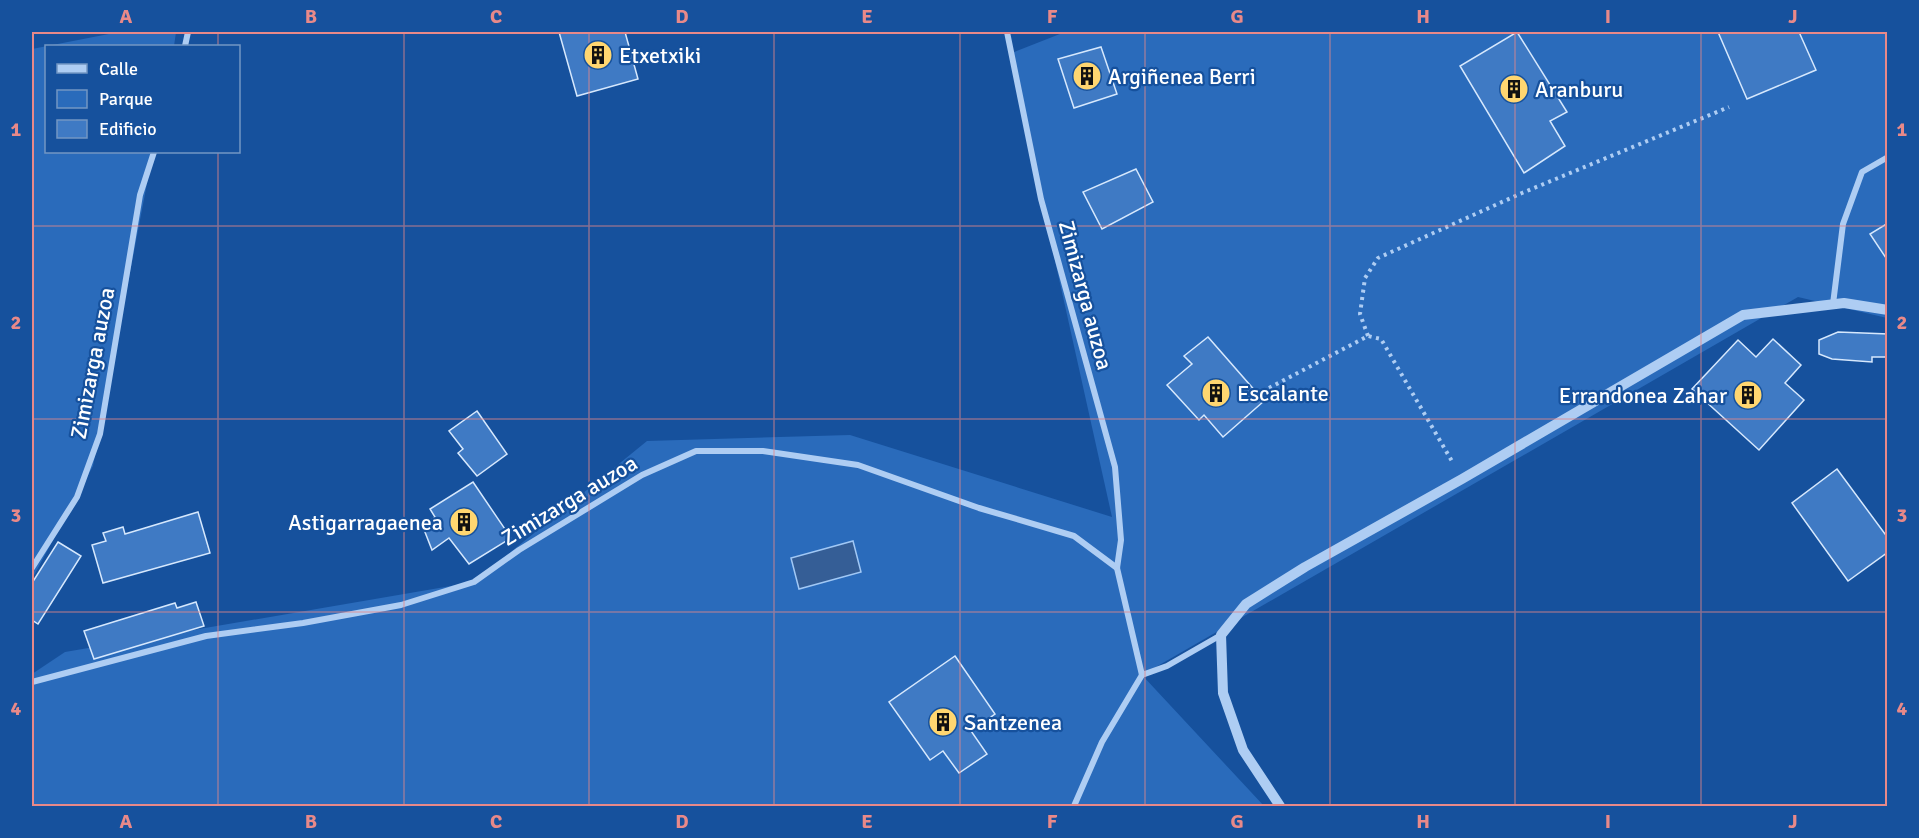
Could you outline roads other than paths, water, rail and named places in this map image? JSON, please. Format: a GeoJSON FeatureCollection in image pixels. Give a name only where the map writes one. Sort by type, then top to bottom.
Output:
{"type":"FeatureCollection","features":[{"type":"Feature","properties":{"kind":"street","name":"Zimizarga auzoa"},"geometry":{"type":"LineString","coordinates":[[1007,32],[1041,199],[1115,467],[1121,540],[1117,568],[1142,675]]}},
{"type":"Feature","properties":{"kind":"street","name":"Zimizarga auzoa"},"geometry":{"type":"LineString","coordinates":[[32,568],[77,497],[100,434],[140,195],[154,153]]}},
{"type":"Feature","properties":{"kind":"street"},"geometry":{"type":"LineString","coordinates":[[1833,304],[1843,224],[1862,172],[1887,157]]}},
{"type":"Feature","properties":{"kind":"street"},"geometry":{"type":"LineString","coordinates":[[1074,807],[1102,741],[1142,675],[1167,666],[1221,635],[1246,604],[1305,567],[1462,479],[1743,315],[1845,303],[1887,310]]}},
{"type":"Feature","properties":{"kind":"street","name":"Zimizarga auzoa"},"geometry":{"type":"LineString","coordinates":[[32,682],[206,636],[303,623],[401,605],[474,582],[519,550],[642,475],[696,451],[763,451],[858,465],[979,508],[1074,536],[1117,568]]}},
{"type":"Feature","properties":{"kind":"street"},"geometry":{"type":"LineString","coordinates":[[1221,635],[1223,693],[1243,750],[1280,807]]}},
{"type":"Feature","properties":{"kind":"place","name":"Etxetxiki"},"geometry":{"type":"Point","coordinates":[598,55]}},
{"type":"Feature","properties":{"kind":"place","name":"Argiñenea Berri"},"geometry":{"type":"Point","coordinates":[1087,76]}},
{"type":"Feature","properties":{"kind":"place","name":"Aranburu"},"geometry":{"type":"Point","coordinates":[1514,89]}},
{"type":"Feature","properties":{"kind":"place","name":"Escalante"},"geometry":{"type":"Point","coordinates":[1216,393]}},
{"type":"Feature","properties":{"kind":"place","name":"Errandonea Zahar"},"geometry":{"type":"Point","coordinates":[1748,395]}},
{"type":"Feature","properties":{"kind":"place","name":"Astigarragaenea"},"geometry":{"type":"Point","coordinates":[464,522]}},
{"type":"Feature","properties":{"kind":"place","name":"Santzenea"},"geometry":{"type":"Point","coordinates":[943,722]}}]}
